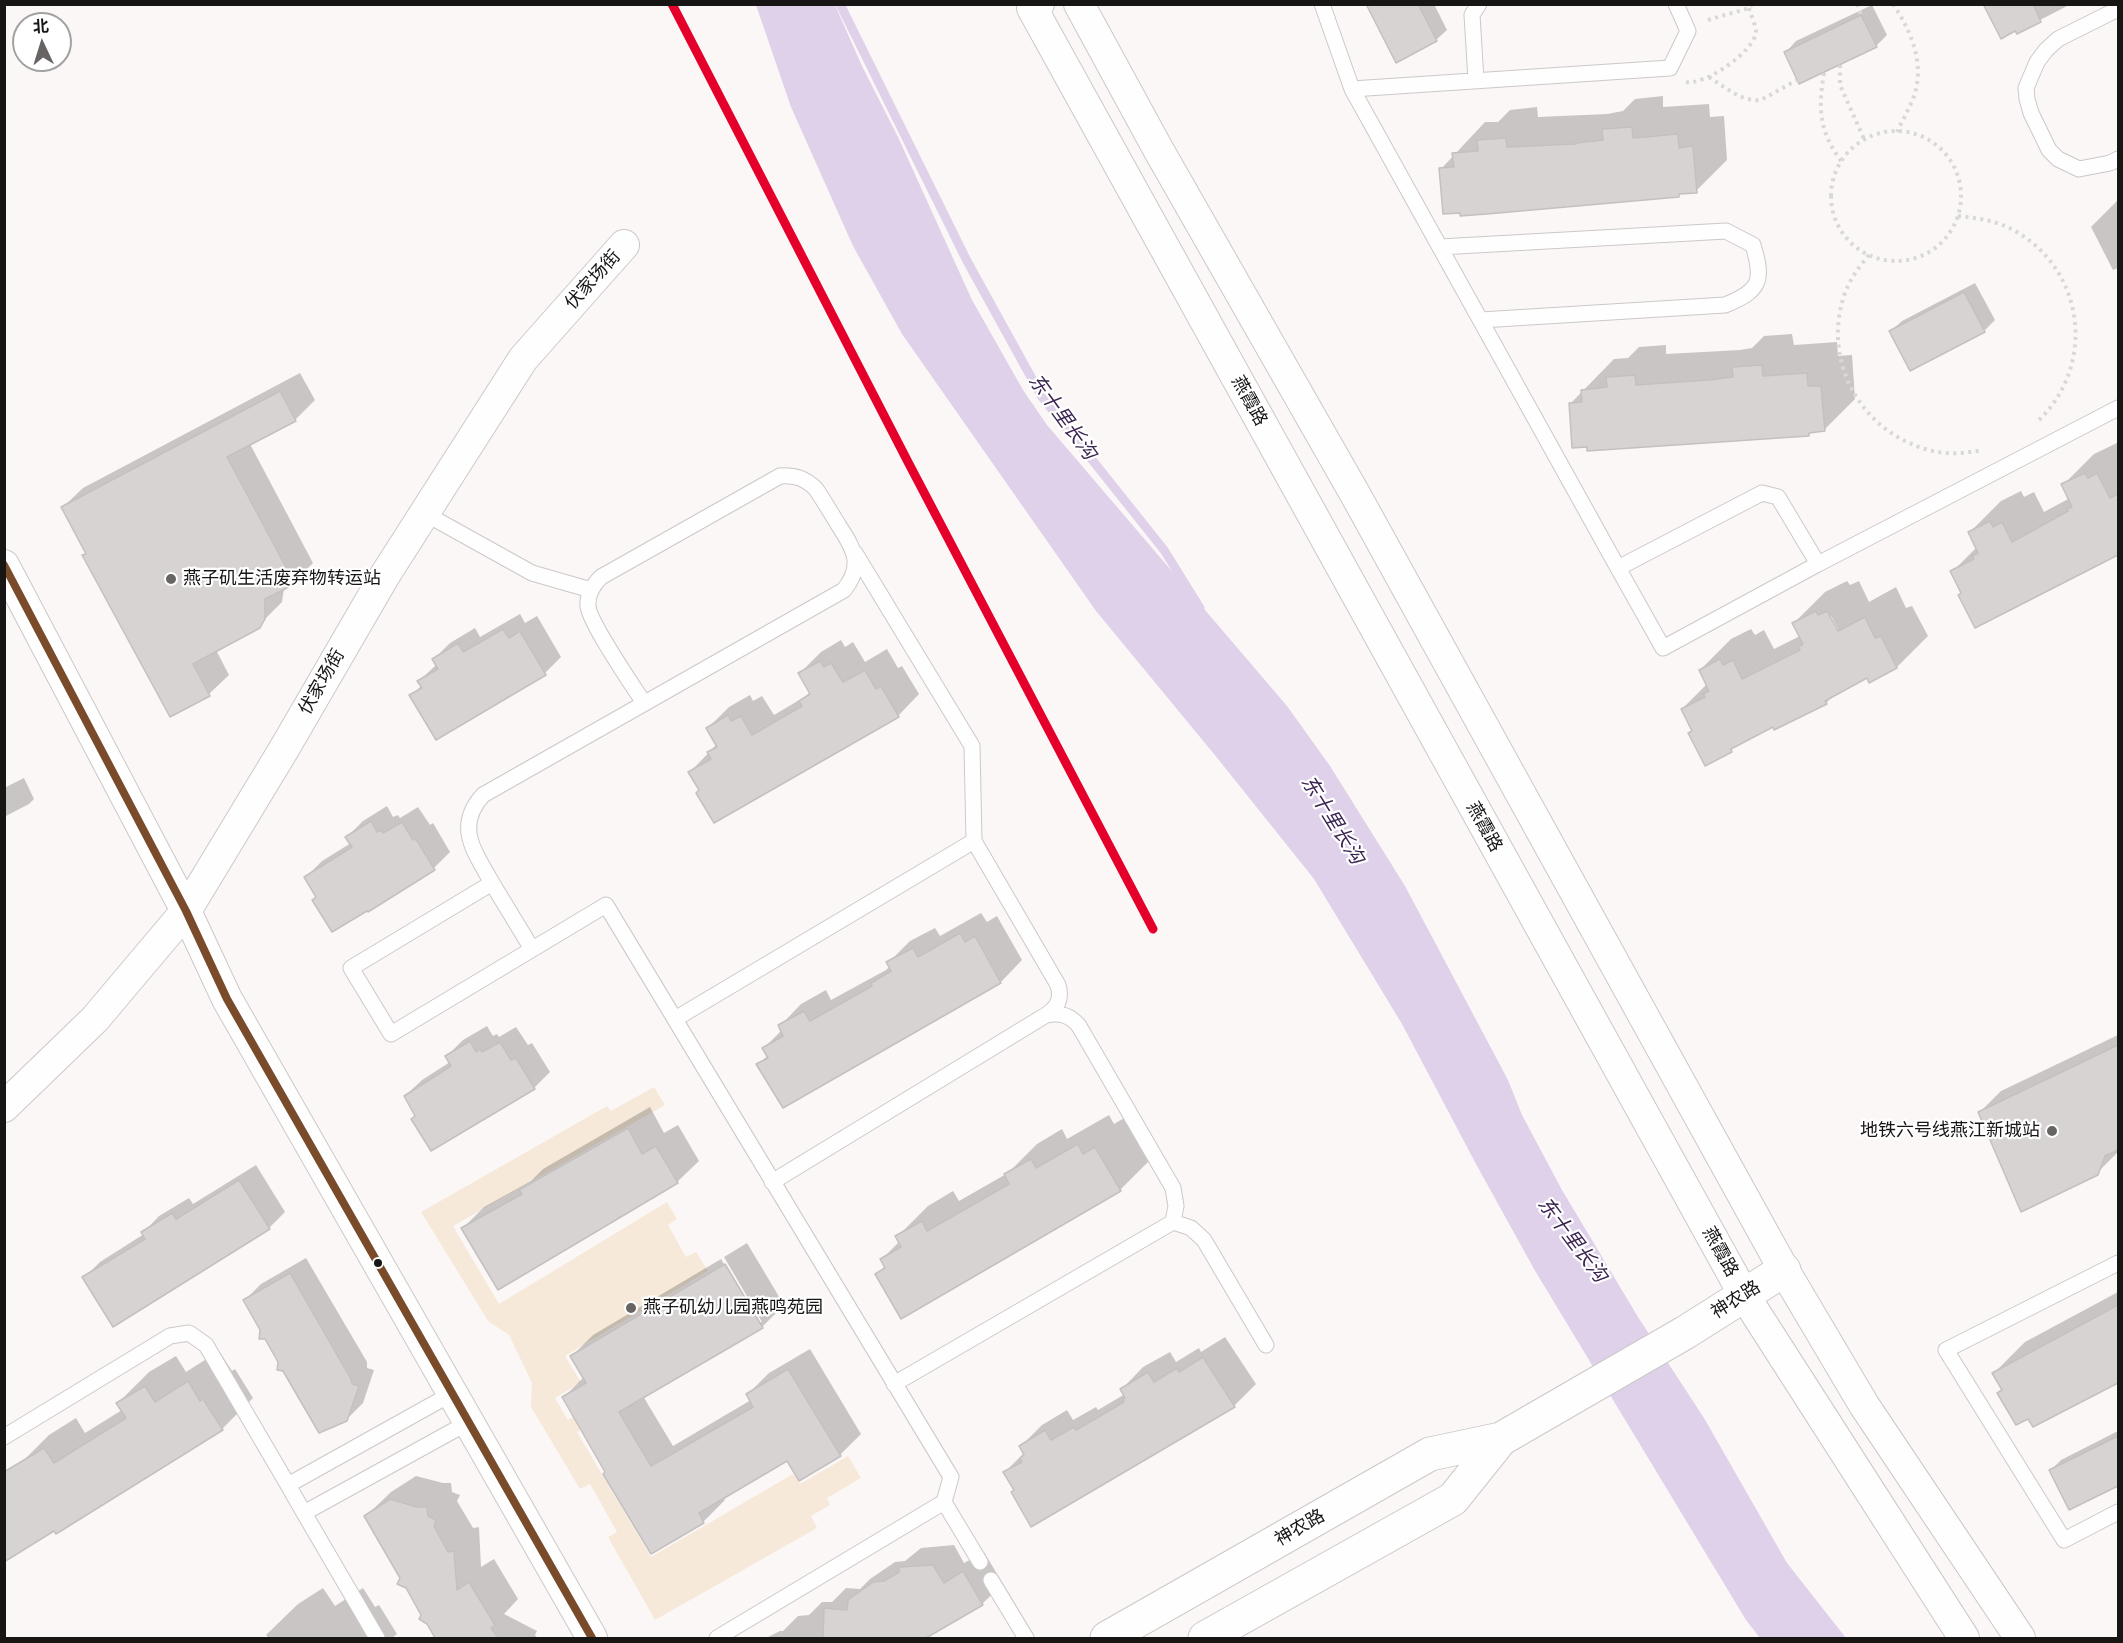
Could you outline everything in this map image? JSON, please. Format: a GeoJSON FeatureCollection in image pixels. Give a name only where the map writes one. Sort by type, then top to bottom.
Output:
{"type":"FeatureCollection","features":[{"type":"Feature","properties":{"kind":"street","name":"燕霞路"},"geometry":{"type":"LineString","coordinates":[[1039,4],[1032,8],[1744,1295],[1964,1638]]}},
{"type":"Feature","properties":{"kind":"street"},"geometry":{"type":"LineString","coordinates":[[1078,4],[1158,149],[1361,504],[1784,1270],[1864,1405],[2020,1638]]}},
{"type":"Feature","properties":{"kind":"street","name":"伏家场街"},"geometry":{"type":"LineString","coordinates":[[4,1107],[95,1019],[186,911],[385,575],[523,359],[624,245]]}},
{"type":"Feature","properties":{"kind":"street"},"geometry":{"type":"LineString","coordinates":[[4,565],[186,911],[228,999],[592,1638]]}},
{"type":"Feature","properties":{"kind":"street","name":"神农路"},"geometry":{"type":"LineString","coordinates":[[1107,1638],[1430,1454],[1501,1439],[1686,1332],[1784,1270]]}},
{"type":"Feature","properties":{"kind":"street","name":"神农路"},"geometry":{"type":"LineString","coordinates":[[1205,1638],[1453,1499],[1501,1439]]}},
{"type":"Feature","properties":{"kind":"lane"},"geometry":{"type":"LineString","coordinates":[[1322,4],[1352,89],[1663,648],[1818,564],[2118,408]]}},
{"type":"Feature","properties":{"kind":"lane"},"geometry":{"type":"LineString","coordinates":[[1476,80],[1472,15],[1479,4]]}},
{"type":"Feature","properties":{"kind":"lane"},"geometry":{"type":"LineString","coordinates":[[1352,89],[1670,68],[1688,31],[1676,4]]}},
{"type":"Feature","properties":{"kind":"lane"},"geometry":{"type":"LineString","coordinates":[[2118,9],[2058,39],[2037,62],[2026,88],[2026,99],[2031,112],[2049,150],[2058,159],[2079,169],[2110,163],[2118,159]]}},
{"type":"Feature","properties":{"kind":"lane"},"geometry":{"type":"LineString","coordinates":[[1440,247],[1726,231],[1753,245],[1760,266],[1756,285],[1745,297],[1725,305],[1481,320]]}},
{"type":"Feature","properties":{"kind":"lane"},"geometry":{"type":"LineString","coordinates":[[644,703],[590,615],[588,606],[591,590],[601,577],[780,476],[800,477],[816,489],[972,746],[974,841],[1058,986],[1059,1003],[1054,1010],[772,1182]]}},
{"type":"Feature","properties":{"kind":"lane"},"geometry":{"type":"LineString","coordinates":[[1618,568],[1762,493],[1778,497],[1818,564]]}},
{"type":"Feature","properties":{"kind":"lane"},"geometry":{"type":"LineString","coordinates":[[424,513],[532,573],[591,590]]}},
{"type":"Feature","properties":{"kind":"lane"},"geometry":{"type":"LineString","coordinates":[[532,949],[471,846],[468,821],[476,802],[483,795],[844,590],[855,571],[855,553]]}},
{"type":"Feature","properties":{"kind":"lane"},"geometry":{"type":"LineString","coordinates":[[675,1019],[974,841]]}},
{"type":"Feature","properties":{"kind":"lane"},"geometry":{"type":"LineString","coordinates":[[492,884],[351,968],[391,1034],[606,905],[951,1477],[944,1502],[717,1638]]}},
{"type":"Feature","properties":{"kind":"lane"},"geometry":{"type":"LineString","coordinates":[[1046,1015],[1069,1016],[1079,1026],[1173,1188],[1176,1206],[1173,1222]]}},
{"type":"Feature","properties":{"kind":"lane"},"geometry":{"type":"LineString","coordinates":[[894,1384],[1173,1222],[1191,1228],[1204,1240],[1266,1346]]}},
{"type":"Feature","properties":{"kind":"lane"},"geometry":{"type":"LineString","coordinates":[[2118,1263],[1946,1350],[2064,1540],[2118,1512]]}},
{"type":"Feature","properties":{"kind":"lane"},"geometry":{"type":"LineString","coordinates":[[4,1437],[170,1336],[189,1333],[206,1345],[377,1638]]}},
{"type":"Feature","properties":{"kind":"lane"},"geometry":{"type":"LineString","coordinates":[[288,1485],[453,1393]]}},
{"type":"Feature","properties":{"kind":"lane"},"geometry":{"type":"LineString","coordinates":[[304,1513],[469,1422]]}},
{"type":"Feature","properties":{"kind":"lane"},"geometry":{"type":"LineString","coordinates":[[944,1502],[980,1562]]}},
{"type":"Feature","properties":{"kind":"lane"},"geometry":{"type":"LineString","coordinates":[[991,1580],[1026,1638]]}},
{"type":"Feature","properties":{"kind":"path"},"geometry":{"type":"LineString","coordinates":[[1857,4],[1861,15]]}},
{"type":"Feature","properties":{"kind":"path"},"geometry":{"type":"LineString","coordinates":[[1893,4],[1915,44],[1918,72],[1915,94],[1897,132]]}},
{"type":"Feature","properties":{"kind":"path"},"geometry":{"type":"LineString","coordinates":[[1670,68],[1682,81],[1693,83],[1709,77],[1750,46],[1756,32],[1750,6],[1704,21],[1688,31]]}},
{"type":"Feature","properties":{"kind":"path"},"geometry":{"type":"LineString","coordinates":[[1840,65],[1840,85],[1864,139]]}},
{"type":"Feature","properties":{"kind":"path"},"geometry":{"type":"LineString","coordinates":[[1824,73],[1819,99],[1820,117],[1829,143],[1841,161]]}},
{"type":"Feature","properties":{"kind":"path"},"geometry":{"type":"LineString","coordinates":[[1709,77],[1737,96],[1755,101],[1797,80]]}},
{"type":"Feature","properties":{"kind":"path"},"geometry":{"type":"LineString","coordinates":[[1880,133],[1914,134],[1930,141],[1943,152],[1953,166],[1960,190],[1958,216],[1951,231],[1940,245],[1908,260],[1891,261],[1869,255],[1846,238],[1834,215],[1831,192],[1834,176],[1841,161],[1864,139],[1880,133]]}},
{"type":"Feature","properties":{"kind":"path"},"geometry":{"type":"LineString","coordinates":[[1958,216],[1997,222],[2031,242],[2046,255],[2058,271],[2069,294],[2075,318],[2076,343],[2072,368],[2062,391],[2048,412],[2035,423]]}},
{"type":"Feature","properties":{"kind":"path"},"geometry":{"type":"LineString","coordinates":[[1869,255],[1854,275],[1844,298],[1838,322],[1838,347],[1844,372],[1854,395],[1869,415],[1910,444],[1934,451],[1959,454],[1992,447]]}},
{"type":"Feature","properties":{"kind":"shaded area"},"geometry":{"type":"Polygon","coordinates":[[[654,1087],[665,1105],[453,1226],[499,1304],[667,1202],[677,1219],[668,1225],[686,1257],[696,1252],[708,1271],[565,1356],[581,1382],[555,1398],[568,1420],[594,1405],[602,1417],[577,1432],[651,1557],[793,1474],[800,1484],[848,1456],[861,1478],[827,1498],[830,1505],[811,1516],[817,1528],[655,1620],[608,1537],[617,1532],[590,1484],[580,1489],[531,1407],[532,1383],[509,1335],[488,1321],[421,1212],[607,1106],[611,1111],[654,1087]]]}},
{"type":"Feature","properties":{"kind":"water"},"geometry":{"type":"Polygon","coordinates":[[[756,5],[835,5],[972,300],[1023,390],[1047,425],[1287,706],[1330,766],[1405,886],[1508,1080],[1522,1115],[1562,1190],[1638,1317],[1704,1418],[1787,1563],[1846,1638],[1760,1638],[1746,1620],[1534,1269],[1402,1024],[1314,879],[1096,611],[902,334],[853,246],[791,107],[756,5]]]}},
{"type":"Feature","properties":{"kind":"building"},"geometry":{"type":"Polygon","coordinates":[[[1366,4],[1418,4],[1437,41],[1396,63],[1366,4]]]}},
{"type":"Feature","properties":{"kind":"building"},"geometry":{"type":"Polygon","coordinates":[[[1983,4],[2033,4],[2041,22],[2017,34],[2015,31],[2001,39],[1983,4]]]}},
{"type":"Feature","properties":{"kind":"building"},"geometry":{"type":"Polygon","coordinates":[[[1861,15],[1877,47],[1799,84],[1784,52],[1861,15]]]}},
{"type":"Feature","properties":{"kind":"building"},"geometry":{"type":"Polygon","coordinates":[[[1632,127],[1633,138],[1678,134],[1679,148],[1693,146],[1697,193],[1679,194],[1679,197],[1487,214],[1460,216],[1460,213],[1443,214],[1439,168],[1454,167],[1452,153],[1478,151],[1477,140],[1506,138],[1507,147],[1576,144],[1603,140],[1602,129],[1632,127]]]}},
{"type":"Feature","properties":{"kind":"building"},"geometry":{"type":"Polygon","coordinates":[[[1964,292],[1985,332],[1910,371],[1889,331],[1964,292]]]}},
{"type":"Feature","properties":{"kind":"building"},"geometry":{"type":"Polygon","coordinates":[[[1762,365],[1763,376],[1807,373],[1808,386],[1821,386],[1825,431],[1809,433],[1809,436],[1587,451],[1587,447],[1572,448],[1569,403],[1582,402],[1581,390],[1607,387],[1606,377],[1635,375],[1636,385],[1708,380],[1733,377],[1732,367],[1762,365]]]}},
{"type":"Feature","properties":{"kind":"building","name":"燕子矶生活废弃物转运站"},"geometry":{"type":"Polygon","coordinates":[[[280,391],[296,421],[227,457],[295,584],[265,599],[265,619],[260,628],[193,664],[210,696],[170,717],[82,555],[86,554],[61,507],[280,391]]]}},
{"type":"Feature","properties":{"kind":"building"},"geometry":{"type":"Polygon","coordinates":[[[2085,473],[2088,478],[2097,473],[2110,498],[2118,494],[2118,555],[1975,628],[1958,595],[1961,593],[1950,571],[1974,559],[1972,556],[1978,553],[1968,532],[1990,521],[1993,527],[2002,522],[2012,542],[2068,511],[2067,509],[2072,507],[2061,484],[2085,473]]]}},
{"type":"Feature","properties":{"kind":"building"},"geometry":{"type":"Polygon","coordinates":[[[1816,611],[1818,615],[1827,611],[1838,631],[1865,617],[1875,638],[1881,636],[1897,668],[1869,683],[1867,678],[1825,701],[1827,704],[1774,730],[1773,727],[1731,749],[1732,752],[1705,766],[1688,733],[1692,731],[1681,709],[1705,697],[1703,694],[1709,691],[1699,670],[1720,659],[1723,665],[1733,660],[1742,679],[1800,650],[1798,647],[1803,644],[1792,623],[1816,611]]]}},
{"type":"Feature","properties":{"kind":"building"},"geometry":{"type":"Polygon","coordinates":[[[503,629],[509,638],[520,631],[546,675],[436,740],[409,695],[422,688],[417,681],[438,669],[432,659],[458,643],[463,652],[503,629]]]}},
{"type":"Feature","properties":{"kind":"building"},"geometry":{"type":"Polygon","coordinates":[[[820,661],[824,667],[831,663],[843,682],[865,670],[876,689],[881,686],[899,717],[714,823],[696,793],[699,790],[688,772],[711,759],[707,752],[717,747],[706,728],[728,715],[731,721],[741,716],[752,735],[802,706],[799,701],[810,694],[798,673],[820,661]]]}},
{"type":"Feature","properties":{"kind":"building"},"geometry":{"type":"Polygon","coordinates":[[[371,821],[377,832],[381,830],[383,833],[402,822],[413,840],[416,839],[435,870],[332,932],[312,900],[316,897],[304,877],[352,847],[345,837],[371,821]]]}},
{"type":"Feature","properties":{"kind":"building"},"geometry":{"type":"Polygon","coordinates":[[[960,933],[965,942],[975,936],[1001,983],[783,1108],[756,1064],[768,1058],[762,1048],[783,1036],[778,1025],[804,1011],[810,1021],[872,986],[871,983],[891,971],[886,962],[913,948],[918,957],[960,933]]]}},
{"type":"Feature","properties":{"kind":"building"},"geometry":{"type":"Polygon","coordinates":[[[470,1041],[476,1052],[480,1049],[482,1052],[500,1042],[511,1060],[516,1058],[535,1089],[431,1151],[411,1119],[415,1116],[404,1096],[451,1066],[445,1056],[470,1041]]]}},
{"type":"Feature","properties":{"kind":"building","name":"地铁六号线燕江新城站"},"geometry":{"type":"Polygon","coordinates":[[[2118,1045],[2118,1150],[2105,1156],[2098,1175],[2021,1212],[1978,1112],[2118,1045]]]}},
{"type":"Feature","properties":{"kind":"building"},"geometry":{"type":"Polygon","coordinates":[[[628,1128],[642,1154],[656,1146],[678,1183],[498,1290],[461,1228],[522,1194],[519,1190],[628,1128]]]}},
{"type":"Feature","properties":{"kind":"building"},"geometry":{"type":"Polygon","coordinates":[[[1078,1144],[1083,1154],[1095,1147],[1121,1191],[901,1319],[875,1274],[885,1268],[880,1259],[901,1247],[895,1236],[922,1221],[927,1231],[1009,1184],[1004,1174],[1031,1159],[1036,1168],[1078,1144]]]}},
{"type":"Feature","properties":{"kind":"building"},"geometry":{"type":"Polygon","coordinates":[[[239,1180],[270,1229],[113,1327],[82,1277],[145,1239],[141,1232],[172,1213],[176,1219],[239,1180]]]}},
{"type":"Feature","properties":{"kind":"building"},"geometry":{"type":"Polygon","coordinates":[[[725,1264],[763,1328],[619,1412],[651,1466],[753,1407],[746,1394],[788,1369],[841,1456],[799,1481],[787,1461],[699,1513],[704,1523],[651,1554],[603,1474],[605,1472],[562,1397],[586,1383],[570,1356],[725,1264]]]}},
{"type":"Feature","properties":{"kind":"building"},"geometry":{"type":"Polygon","coordinates":[[[290,1273],[352,1384],[359,1386],[347,1421],[319,1433],[283,1371],[277,1370],[278,1362],[265,1339],[259,1339],[260,1330],[243,1300],[290,1273]]]}},
{"type":"Feature","properties":{"kind":"building"},"geometry":{"type":"Polygon","coordinates":[[[2118,1305],[2118,1383],[2033,1427],[2028,1419],[2016,1425],[1997,1393],[2002,1390],[1992,1373],[2118,1305]]]}},
{"type":"Feature","properties":{"kind":"building"},"geometry":{"type":"Polygon","coordinates":[[[1203,1357],[1235,1407],[1031,1527],[1011,1492],[1014,1490],[1003,1472],[1022,1462],[1020,1458],[1024,1455],[1019,1446],[1045,1430],[1051,1440],[1074,1427],[1076,1430],[1124,1402],[1125,1398],[1120,1389],[1148,1372],[1154,1382],[1177,1368],[1179,1372],[1203,1357]]]}},
{"type":"Feature","properties":{"kind":"building"},"geometry":{"type":"Polygon","coordinates":[[[188,1381],[200,1401],[203,1399],[223,1430],[56,1534],[54,1531],[4,1562],[4,1472],[44,1448],[54,1463],[126,1418],[116,1403],[145,1386],[155,1402],[188,1381]]]}},
{"type":"Feature","properties":{"kind":"building"},"geometry":{"type":"Polygon","coordinates":[[[2118,1436],[2118,1486],[2069,1510],[2049,1470],[2118,1436]]]}},
{"type":"Feature","properties":{"kind":"building"},"geometry":{"type":"Polygon","coordinates":[[[390,1499],[417,1507],[427,1507],[428,1516],[436,1520],[434,1526],[448,1552],[454,1551],[457,1590],[469,1582],[495,1625],[491,1628],[498,1638],[435,1638],[427,1624],[419,1619],[421,1615],[406,1588],[397,1584],[400,1578],[364,1516],[390,1499]]]}},
{"type":"Feature","properties":{"kind":"building"},"geometry":{"type":"Polygon","coordinates":[[[933,1565],[944,1583],[963,1571],[983,1605],[926,1638],[823,1638],[824,1608],[847,1610],[848,1600],[873,1582],[884,1581],[899,1572],[899,1567],[933,1565]]]}},
{"type":"Feature","properties":{"kind":"waterway","name":"东十里长沟"},"geometry":{"type":"LineString","coordinates":[[840,4],[967,261],[1042,397],[1164,550],[1200,608]]}},
{"type":"Feature","properties":{"kind":"transit line"},"geometry":{"type":"LineString","coordinates":[[672,4],[908,462],[1153,929]]}},
{"type":"Feature","properties":{"kind":"transit line"},"geometry":{"type":"LineString","coordinates":[[4,565],[186,911],[227,999],[592,1638]]}},
{"type":"Feature","properties":{"kind":"place","name":"燕子矶生活废弃物转运站"},"geometry":{"type":"Point","coordinates":[171,579]}},
{"type":"Feature","properties":{"kind":"place","name":"地铁六号线燕江新城站"},"geometry":{"type":"Point","coordinates":[2052,1131]}},
{"type":"Feature","properties":{"kind":"place","name":"燕子矶幼儿园燕鸣苑园"},"geometry":{"type":"Point","coordinates":[631,1308]}}]}
